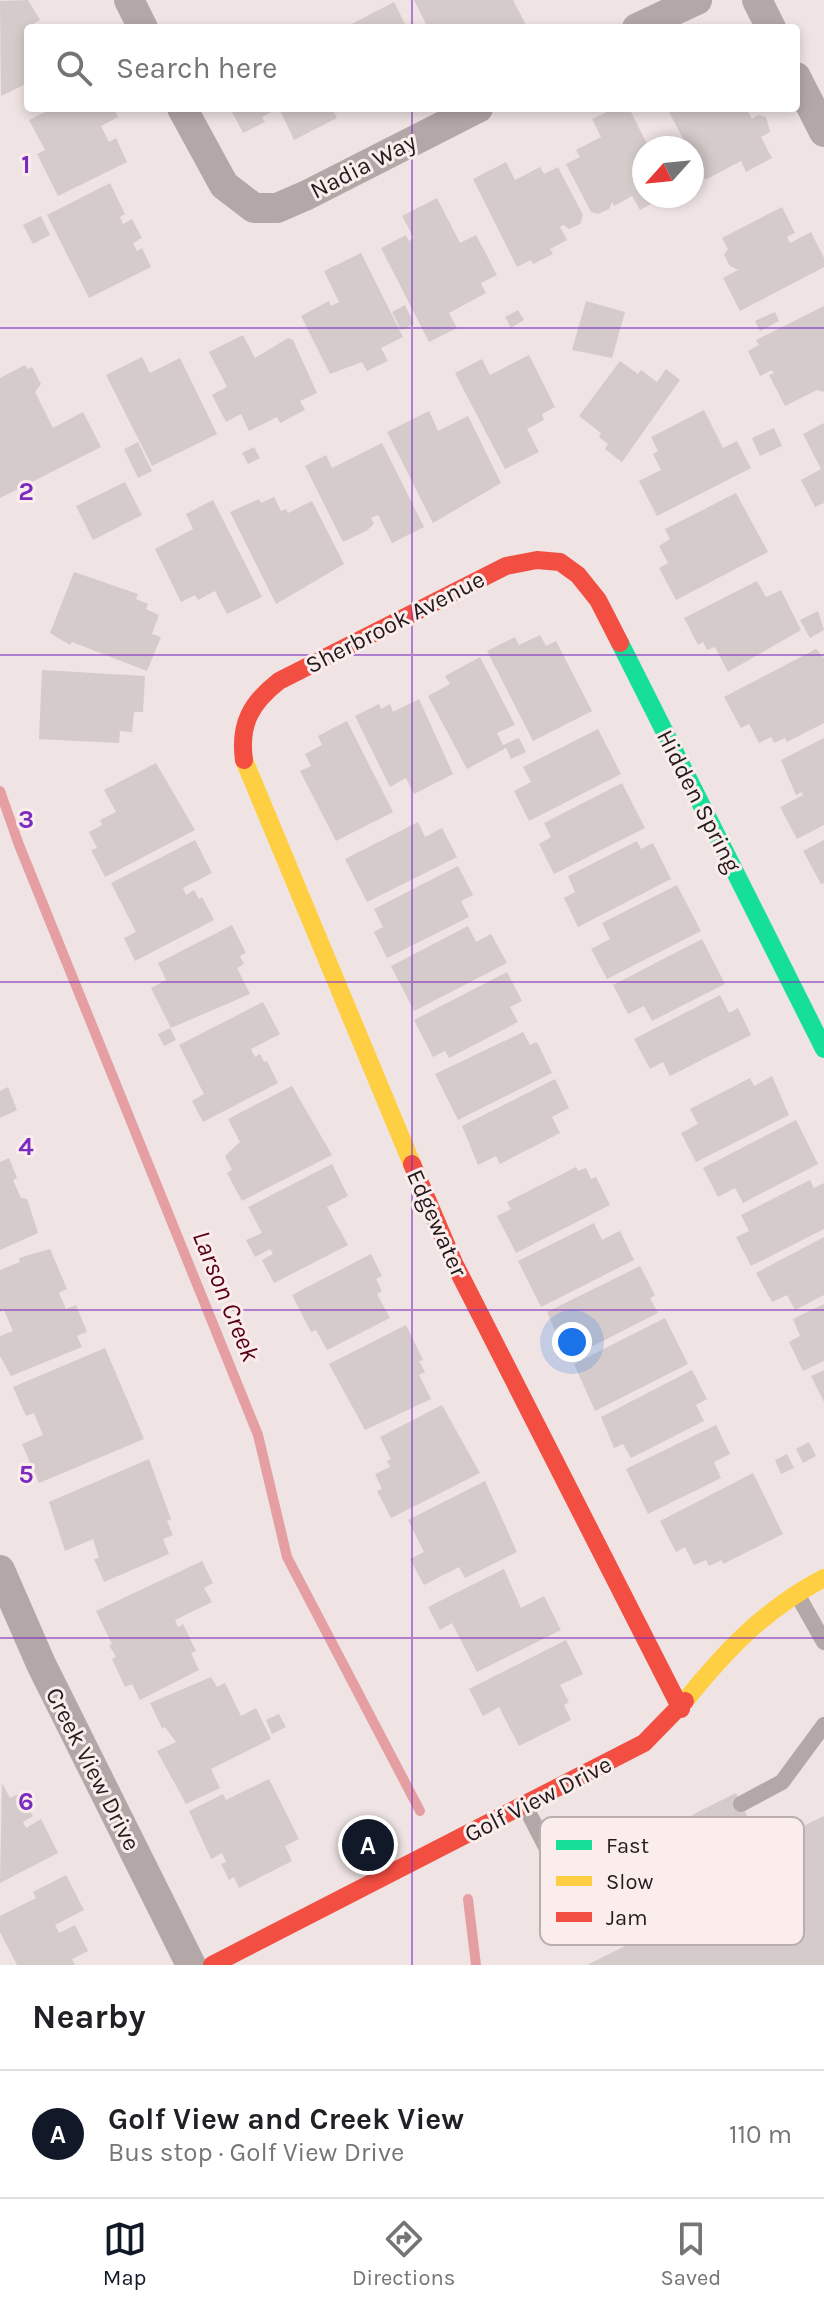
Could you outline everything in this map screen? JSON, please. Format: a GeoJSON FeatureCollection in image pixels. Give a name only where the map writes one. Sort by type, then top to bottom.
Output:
{"type":"FeatureCollection","features":[{"type":"Feature","properties":{"kind":"street"},"geometry":{"type":"LineString","coordinates":[[129,0],[141,24]]}},
{"type":"Feature","properties":{"kind":"street"},"geometry":{"type":"LineString","coordinates":[[646,24],[697,0]]}},
{"type":"Feature","properties":{"kind":"street"},"geometry":{"type":"LineString","coordinates":[[757,0],[769,24]]}},
{"type":"Feature","properties":{"kind":"street"},"geometry":{"type":"LineString","coordinates":[[800,85],[824,132]]}},
{"type":"Feature","properties":{"kind":"street","name":"Nadia Way"},"geometry":{"type":"LineString","coordinates":[[184,112],[224,185],[254,208],[277,208],[470,112]]}},
{"type":"Feature","properties":{"kind":"street","name":"Sherbrook Avenue"},"geometry":{"type":"LineString","coordinates":[[244,718],[257,696],[279,681],[506,566],[540,557],[563,561]]}},
{"type":"Feature","properties":{"kind":"street","name":"Hidden Spring"},"geometry":{"type":"LineString","coordinates":[[563,561],[580,574],[598,600],[824,1049]]}},
{"type":"Feature","properties":{"kind":"street","name":"Edgewater"},"geometry":{"type":"LineString","coordinates":[[244,718],[241,744],[245,770],[440,1233],[681,1709]]}},
{"type":"Feature","properties":{"kind":"street","name":"Creek View Drive"},"geometry":{"type":"LineString","coordinates":[[0,1570],[41,1664],[191,1965]]}},
{"type":"Feature","properties":{"kind":"street","name":"Golf View Drive"},"geometry":{"type":"LineString","coordinates":[[212,1965],[644,1743],[681,1709],[743,1633],[796,1593],[824,1578]]}},
{"type":"Feature","properties":{"kind":"lane"},"geometry":{"type":"LineString","coordinates":[[796,1593],[824,1642]]}},
{"type":"Feature","properties":{"kind":"lane"},"geometry":{"type":"LineString","coordinates":[[741,1804],[782,1782],[824,1725]]}},
{"type":"Feature","properties":{"kind":"lane"},"geometry":{"type":"LineString","coordinates":[[525,1806],[540,1835]]}},
{"type":"Feature","properties":{"kind":"building"},"geometry":{"type":"Polygon","coordinates":[[[28,0],[40,20],[34,24],[24,24],[24,85],[1,96],[0,1],[28,0]]]}},
{"type":"Feature","properties":{"kind":"building"},"geometry":{"type":"Polygon","coordinates":[[[414,0],[513,0],[525,24],[426,24],[414,0]]]}},
{"type":"Feature","properties":{"kind":"building"},"geometry":{"type":"Polygon","coordinates":[[[394,2],[405,24],[352,24],[394,2]]]}},
{"type":"Feature","properties":{"kind":"building"},"geometry":{"type":"Polygon","coordinates":[[[46,112],[116,112],[118,117],[101,126],[109,142],[116,138],[127,162],[58,196],[37,154],[45,150],[29,120],[46,112]]]}},
{"type":"Feature","properties":{"kind":"building"},"geometry":{"type":"Polygon","coordinates":[[[232,112],[271,112],[262,117],[265,122],[243,133],[232,112]]]}},
{"type":"Feature","properties":{"kind":"building"},"geometry":{"type":"Polygon","coordinates":[[[281,112],[334,112],[337,118],[294,140],[281,112]]]}},
{"type":"Feature","properties":{"kind":"building"},"geometry":{"type":"Polygon","coordinates":[[[607,112],[631,112],[643,136],[632,136],[632,196],[614,206],[612,202],[609,209],[598,214],[591,212],[566,164],[580,157],[576,150],[601,137],[592,119],[607,112]]]}},
{"type":"Feature","properties":{"kind":"building"},"geometry":{"type":"Polygon","coordinates":[[[669,112],[748,112],[752,119],[758,115],[766,117],[770,132],[761,137],[772,158],[746,172],[741,161],[705,180],[704,136],[682,136],[669,112]]]}},
{"type":"Feature","properties":{"kind":"building"},"geometry":{"type":"Polygon","coordinates":[[[506,162],[515,180],[540,167],[544,174],[558,167],[583,215],[580,224],[569,229],[564,225],[560,227],[567,240],[550,249],[553,254],[533,264],[531,260],[517,267],[473,179],[506,162]]]}},
{"type":"Feature","properties":{"kind":"building"},"geometry":{"type":"Polygon","coordinates":[[[110,183],[125,214],[120,217],[123,224],[132,219],[142,238],[133,243],[137,251],[142,248],[151,267],[89,298],[47,215],[110,183]]]}},
{"type":"Feature","properties":{"kind":"building"},"geometry":{"type":"Polygon","coordinates":[[[437,198],[460,243],[476,235],[497,275],[481,283],[486,293],[449,313],[457,328],[429,342],[381,248],[406,235],[409,241],[414,238],[402,216],[437,198]]]}},
{"type":"Feature","properties":{"kind":"building"},"geometry":{"type":"Polygon","coordinates":[[[782,207],[795,233],[787,237],[790,243],[811,232],[824,258],[824,267],[740,311],[723,278],[738,270],[730,266],[724,255],[728,249],[722,238],[782,207]]]}},
{"type":"Feature","properties":{"kind":"building"},"geometry":{"type":"Polygon","coordinates":[[[41,216],[50,235],[33,244],[23,225],[41,216]]]}},
{"type":"Feature","properties":{"kind":"building"},"geometry":{"type":"Polygon","coordinates":[[[361,253],[403,337],[381,348],[388,361],[367,371],[362,362],[330,374],[301,316],[329,301],[331,306],[339,302],[324,271],[361,253]]]}},
{"type":"Feature","properties":{"kind":"building"},"geometry":{"type":"Polygon","coordinates":[[[586,301],[625,312],[612,358],[572,350],[586,301]]]}},
{"type":"Feature","properties":{"kind":"building"},"geometry":{"type":"Polygon","coordinates":[[[405,305],[414,324],[401,330],[392,312],[405,305]]]}},
{"type":"Feature","properties":{"kind":"building"},"geometry":{"type":"Polygon","coordinates":[[[824,306],[824,392],[817,390],[785,406],[769,375],[774,373],[772,370],[760,376],[748,351],[759,345],[756,340],[824,306]]]}},
{"type":"Feature","properties":{"kind":"building"},"geometry":{"type":"Polygon","coordinates":[[[518,310],[524,320],[511,328],[505,317],[518,310]]]}},
{"type":"Feature","properties":{"kind":"building"},"geometry":{"type":"Polygon","coordinates":[[[775,312],[779,321],[760,331],[755,321],[775,312]]]}},
{"type":"Feature","properties":{"kind":"building"},"geometry":{"type":"Polygon","coordinates":[[[243,335],[255,358],[288,338],[293,340],[317,393],[300,401],[305,410],[280,423],[277,417],[249,431],[241,414],[226,422],[212,395],[227,387],[209,352],[243,335]]]}},
{"type":"Feature","properties":{"kind":"building"},"geometry":{"type":"Polygon","coordinates":[[[529,355],[555,407],[542,414],[544,420],[527,429],[539,452],[505,469],[455,373],[482,359],[490,375],[529,355]]]}},
{"type":"Feature","properties":{"kind":"building"},"geometry":{"type":"Polygon","coordinates":[[[142,357],[150,373],[180,358],[217,434],[152,466],[106,375],[142,357]]]}},
{"type":"Feature","properties":{"kind":"building"},"geometry":{"type":"Polygon","coordinates":[[[620,361],[638,374],[641,370],[657,382],[666,369],[680,380],[622,462],[605,449],[608,444],[599,437],[601,433],[579,416],[620,361]]]}},
{"type":"Feature","properties":{"kind":"building"},"geometry":{"type":"Polygon","coordinates":[[[25,365],[28,369],[32,367],[41,384],[35,392],[53,428],[83,412],[101,447],[0,498],[0,378],[25,365]]]}},
{"type":"Feature","properties":{"kind":"building"},"geometry":{"type":"Polygon","coordinates":[[[704,410],[723,448],[737,441],[751,468],[657,516],[639,481],[661,470],[653,454],[658,451],[651,437],[704,410]]]}},
{"type":"Feature","properties":{"kind":"building"},"geometry":{"type":"Polygon","coordinates":[[[429,411],[438,431],[468,416],[501,483],[433,523],[387,432],[429,411]]]}},
{"type":"Feature","properties":{"kind":"building"},"geometry":{"type":"Polygon","coordinates":[[[824,423],[824,503],[815,507],[801,480],[821,469],[803,434],[824,423]]]}},
{"type":"Feature","properties":{"kind":"building"},"geometry":{"type":"Polygon","coordinates":[[[774,428],[782,446],[760,456],[752,438],[774,428]]]}},
{"type":"Feature","properties":{"kind":"building"},"geometry":{"type":"Polygon","coordinates":[[[138,442],[152,471],[138,478],[124,449],[138,442]]]}},
{"type":"Feature","properties":{"kind":"building"},"geometry":{"type":"Polygon","coordinates":[[[382,443],[424,527],[392,543],[378,515],[371,518],[374,524],[366,531],[343,542],[305,466],[326,455],[332,468],[382,443]]]}},
{"type":"Feature","properties":{"kind":"building"},"geometry":{"type":"Polygon","coordinates":[[[254,447],[260,458],[248,464],[242,453],[254,447]]]}},
{"type":"Feature","properties":{"kind":"building"},"geometry":{"type":"Polygon","coordinates":[[[125,482],[142,515],[93,540],[76,506],[125,482]]]}},
{"type":"Feature","properties":{"kind":"building"},"geometry":{"type":"Polygon","coordinates":[[[736,493],[768,552],[676,600],[659,568],[668,563],[659,546],[670,539],[665,529],[736,493]]]}},
{"type":"Feature","properties":{"kind":"building"},"geometry":{"type":"Polygon","coordinates":[[[274,497],[281,511],[286,509],[288,513],[312,501],[344,564],[276,604],[230,512],[259,499],[261,503],[274,497]]]}},
{"type":"Feature","properties":{"kind":"building"},"geometry":{"type":"Polygon","coordinates":[[[213,500],[262,597],[227,614],[215,591],[198,600],[195,595],[181,602],[155,549],[193,529],[186,514],[213,500]]]}},
{"type":"Feature","properties":{"kind":"building"},"geometry":{"type":"Polygon","coordinates":[[[74,572],[138,594],[136,599],[148,604],[146,609],[159,615],[152,634],[161,637],[147,671],[72,642],[70,645],[50,633],[74,572]]]}},
{"type":"Feature","properties":{"kind":"building"},"geometry":{"type":"Polygon","coordinates":[[[757,581],[766,597],[781,590],[801,630],[728,672],[715,647],[707,650],[703,642],[698,645],[684,618],[757,581]]]}},
{"type":"Feature","properties":{"kind":"building"},"geometry":{"type":"Polygon","coordinates":[[[818,611],[824,630],[810,638],[800,620],[818,611]]]}},
{"type":"Feature","properties":{"kind":"building"},"geometry":{"type":"Polygon","coordinates":[[[540,635],[546,646],[556,641],[592,711],[533,741],[487,651],[515,637],[519,645],[540,635]]]}},
{"type":"Feature","properties":{"kind":"building"},"geometry":{"type":"Polygon","coordinates":[[[816,649],[824,658],[824,723],[787,742],[785,738],[774,743],[771,737],[759,743],[749,724],[741,728],[724,697],[816,649]]]}},
{"type":"Feature","properties":{"kind":"building"},"geometry":{"type":"Polygon","coordinates":[[[480,657],[515,725],[497,733],[503,745],[519,738],[526,752],[511,759],[506,748],[467,769],[428,696],[450,684],[445,676],[480,657]]]}},
{"type":"Feature","properties":{"kind":"building"},"geometry":{"type":"Polygon","coordinates":[[[42,670],[145,676],[143,712],[134,712],[132,732],[120,731],[119,743],[39,739],[42,670]]]}},
{"type":"Feature","properties":{"kind":"building"},"geometry":{"type":"Polygon","coordinates":[[[419,699],[453,774],[414,794],[406,778],[390,787],[355,716],[379,704],[381,709],[390,704],[393,712],[419,699]]]}},
{"type":"Feature","properties":{"kind":"building"},"geometry":{"type":"Polygon","coordinates":[[[347,721],[393,812],[336,841],[300,771],[311,766],[305,754],[322,745],[318,736],[347,721]]]}},
{"type":"Feature","properties":{"kind":"building"},"geometry":{"type":"Polygon","coordinates":[[[598,729],[621,774],[529,821],[514,791],[531,782],[523,767],[598,729]]]}},
{"type":"Feature","properties":{"kind":"building"},"geometry":{"type":"Polygon","coordinates":[[[824,738],[824,825],[797,839],[780,807],[803,795],[802,792],[796,795],[781,760],[824,738]]]}},
{"type":"Feature","properties":{"kind":"building"},"geometry":{"type":"Polygon","coordinates":[[[156,763],[195,830],[105,877],[91,850],[97,848],[89,832],[102,825],[100,820],[116,812],[104,790],[156,763]]]}},
{"type":"Feature","properties":{"kind":"building"},"geometry":{"type":"Polygon","coordinates":[[[622,783],[645,828],[554,874],[539,844],[551,837],[544,823],[622,783]]]}},
{"type":"Feature","properties":{"kind":"building"},"geometry":{"type":"Polygon","coordinates":[[[418,822],[425,837],[442,828],[457,857],[367,902],[345,859],[418,822]]]}},
{"type":"Feature","properties":{"kind":"building"},"geometry":{"type":"Polygon","coordinates":[[[195,840],[212,873],[183,888],[186,895],[194,890],[199,899],[202,897],[214,920],[135,961],[124,938],[136,932],[111,883],[195,840]]]}},
{"type":"Feature","properties":{"kind":"building"},"geometry":{"type":"Polygon","coordinates":[[[824,840],[824,883],[821,884],[803,851],[824,840]]]}},
{"type":"Feature","properties":{"kind":"building"},"geometry":{"type":"Polygon","coordinates":[[[637,841],[641,849],[653,843],[671,879],[578,927],[564,898],[575,892],[568,876],[637,841]]]}},
{"type":"Feature","properties":{"kind":"building"},"geometry":{"type":"Polygon","coordinates":[[[458,866],[473,895],[461,901],[469,917],[387,958],[374,932],[383,927],[374,909],[458,866]]]}},
{"type":"Feature","properties":{"kind":"building"},"geometry":{"type":"Polygon","coordinates":[[[677,885],[701,931],[607,979],[591,949],[610,939],[602,923],[677,885]]]}},
{"type":"Feature","properties":{"kind":"building"},"geometry":{"type":"Polygon","coordinates":[[[232,925],[246,953],[240,956],[244,964],[237,968],[250,994],[171,1028],[151,988],[166,980],[158,963],[232,925]]]}},
{"type":"Feature","properties":{"kind":"building"},"geometry":{"type":"Polygon","coordinates":[[[468,926],[476,942],[491,934],[507,963],[414,1011],[391,966],[468,926]]]}},
{"type":"Feature","properties":{"kind":"building"},"geometry":{"type":"Polygon","coordinates":[[[702,939],[725,984],[652,1021],[644,1006],[628,1014],[613,985],[702,939]]]}},
{"type":"Feature","properties":{"kind":"building"},"geometry":{"type":"Polygon","coordinates":[[[507,972],[522,1001],[510,1007],[518,1022],[449,1058],[445,1051],[433,1057],[414,1020],[507,972]]]}},
{"type":"Feature","properties":{"kind":"building"},"geometry":{"type":"Polygon","coordinates":[[[720,995],[729,1013],[738,1008],[751,1035],[670,1076],[663,1062],[650,1069],[634,1039],[720,995]]]}},
{"type":"Feature","properties":{"kind":"building"},"geometry":{"type":"Polygon","coordinates":[[[263,1002],[280,1034],[251,1049],[255,1057],[260,1054],[264,1062],[267,1061],[278,1083],[203,1122],[192,1101],[204,1094],[179,1045],[263,1002]]]}},
{"type":"Feature","properties":{"kind":"building"},"geometry":{"type":"Polygon","coordinates":[[[170,1028],[176,1040],[164,1046],[158,1034],[170,1028]]]}},
{"type":"Feature","properties":{"kind":"building"},"geometry":{"type":"Polygon","coordinates":[[[523,1032],[530,1045],[537,1042],[552,1073],[458,1120],[435,1074],[523,1032]]]}},
{"type":"Feature","properties":{"kind":"building"},"geometry":{"type":"Polygon","coordinates":[[[772,1076],[789,1115],[696,1162],[681,1133],[698,1124],[690,1109],[750,1078],[754,1086],[772,1076]]]}},
{"type":"Feature","properties":{"kind":"building"},"geometry":{"type":"Polygon","coordinates":[[[555,1079],[569,1108],[552,1117],[560,1133],[500,1164],[496,1156],[478,1165],[462,1126],[555,1079]]]}},
{"type":"Feature","properties":{"kind":"building"},"geometry":{"type":"Polygon","coordinates":[[[292,1086],[332,1155],[242,1201],[227,1173],[232,1170],[225,1156],[240,1142],[228,1119],[292,1086]]]}},
{"type":"Feature","properties":{"kind":"building"},"geometry":{"type":"Polygon","coordinates":[[[8,1087],[17,1110],[0,1118],[0,1091],[8,1087]]]}},
{"type":"Feature","properties":{"kind":"building"},"geometry":{"type":"Polygon","coordinates":[[[796,1120],[818,1164],[743,1203],[735,1188],[718,1197],[703,1168],[796,1120]]]}},
{"type":"Feature","properties":{"kind":"building"},"geometry":{"type":"Polygon","coordinates":[[[9,1158],[17,1178],[13,1180],[21,1198],[27,1199],[38,1233],[0,1250],[0,1162],[9,1158]]]}},
{"type":"Feature","properties":{"kind":"building"},"geometry":{"type":"Polygon","coordinates":[[[332,1164],[348,1196],[327,1207],[348,1245],[274,1283],[262,1260],[273,1254],[270,1249],[255,1257],[246,1240],[262,1233],[248,1207],[332,1164]]]}},
{"type":"Feature","properties":{"kind":"building"},"geometry":{"type":"Polygon","coordinates":[[[576,1167],[578,1171],[586,1168],[591,1179],[596,1177],[610,1205],[516,1253],[497,1216],[511,1209],[507,1202],[576,1167]]]}},
{"type":"Feature","properties":{"kind":"building"},"geometry":{"type":"Polygon","coordinates":[[[810,1180],[814,1188],[824,1183],[824,1229],[751,1266],[736,1237],[749,1231],[741,1215],[810,1180]]]}},
{"type":"Feature","properties":{"kind":"building"},"geometry":{"type":"Polygon","coordinates":[[[594,1223],[602,1240],[620,1231],[634,1260],[541,1307],[518,1261],[594,1223]]]}},
{"type":"Feature","properties":{"kind":"building"},"geometry":{"type":"Polygon","coordinates":[[[824,1237],[824,1295],[795,1310],[787,1295],[772,1302],[756,1273],[824,1237]]]}},
{"type":"Feature","properties":{"kind":"building"},"geometry":{"type":"Polygon","coordinates":[[[50,1249],[67,1289],[59,1293],[66,1309],[76,1305],[87,1332],[77,1336],[82,1347],[11,1376],[0,1356],[0,1336],[13,1331],[4,1310],[0,1312],[0,1270],[20,1262],[19,1258],[50,1249]]]}},
{"type":"Feature","properties":{"kind":"building"},"geometry":{"type":"Polygon","coordinates":[[[371,1254],[382,1276],[376,1279],[382,1291],[377,1294],[390,1318],[327,1350],[316,1330],[311,1332],[292,1295],[371,1254]]]}},
{"type":"Feature","properties":{"kind":"building"},"geometry":{"type":"Polygon","coordinates":[[[640,1266],[655,1295],[650,1298],[658,1313],[587,1349],[583,1342],[564,1351],[547,1312],[640,1266]]]}},
{"type":"Feature","properties":{"kind":"building"},"geometry":{"type":"Polygon","coordinates":[[[824,1304],[824,1361],[803,1371],[789,1342],[800,1336],[793,1319],[824,1304]]]}},
{"type":"Feature","properties":{"kind":"building"},"geometry":{"type":"Polygon","coordinates":[[[665,1318],[688,1364],[595,1411],[574,1364],[665,1318]]]}},
{"type":"Feature","properties":{"kind":"building"},"geometry":{"type":"Polygon","coordinates":[[[406,1325],[423,1360],[419,1361],[425,1372],[419,1375],[431,1399],[365,1430],[329,1364],[406,1325]]]}},
{"type":"Feature","properties":{"kind":"building"},"geometry":{"type":"Polygon","coordinates":[[[105,1348],[144,1439],[39,1483],[22,1444],[43,1435],[34,1413],[26,1416],[13,1387],[105,1348]]]}},
{"type":"Feature","properties":{"kind":"building"},"geometry":{"type":"Polygon","coordinates":[[[692,1370],[707,1399],[696,1405],[704,1421],[631,1458],[623,1444],[614,1448],[601,1417],[692,1370]]]}},
{"type":"Feature","properties":{"kind":"building"},"geometry":{"type":"Polygon","coordinates":[[[824,1370],[824,1402],[811,1376],[824,1370]]]}},
{"type":"Feature","properties":{"kind":"building"},"geometry":{"type":"Polygon","coordinates":[[[442,1405],[480,1473],[391,1518],[377,1491],[382,1489],[375,1474],[390,1467],[387,1461],[391,1459],[380,1437],[442,1405]]]}},
{"type":"Feature","properties":{"kind":"building"},"geometry":{"type":"Polygon","coordinates":[[[716,1425],[730,1454],[714,1462],[721,1478],[648,1514],[626,1469],[716,1425]]]}},
{"type":"Feature","properties":{"kind":"building"},"geometry":{"type":"Polygon","coordinates":[[[809,1442],[816,1456],[803,1463],[796,1449],[809,1442]]]}},
{"type":"Feature","properties":{"kind":"building"},"geometry":{"type":"Polygon","coordinates":[[[787,1454],[794,1468],[781,1474],[775,1460],[787,1454]]]}},
{"type":"Feature","properties":{"kind":"building"},"geometry":{"type":"Polygon","coordinates":[[[149,1459],[171,1519],[167,1521],[173,1535],[163,1539],[169,1554],[104,1582],[94,1559],[99,1558],[93,1539],[65,1551],[49,1502],[149,1459]]]}},
{"type":"Feature","properties":{"kind":"building"},"geometry":{"type":"Polygon","coordinates":[[[753,1473],[783,1534],[723,1564],[722,1560],[709,1566],[706,1560],[694,1565],[685,1547],[676,1552],[660,1521],[753,1473]]]}},
{"type":"Feature","properties":{"kind":"building"},"geometry":{"type":"Polygon","coordinates":[[[485,1481],[517,1552],[465,1578],[459,1567],[424,1585],[410,1559],[424,1552],[408,1520],[485,1481]]]}},
{"type":"Feature","properties":{"kind":"building"},"geometry":{"type":"Polygon","coordinates":[[[202,1561],[213,1583],[204,1588],[212,1602],[175,1620],[178,1627],[183,1624],[196,1651],[191,1653],[199,1670],[140,1700],[132,1684],[125,1687],[112,1659],[116,1657],[109,1645],[112,1644],[96,1611],[202,1561]]]}},
{"type":"Feature","properties":{"kind":"building"},"geometry":{"type":"Polygon","coordinates":[[[504,1569],[521,1608],[544,1596],[561,1630],[477,1672],[452,1623],[440,1630],[428,1607],[504,1569]]]}},
{"type":"Feature","properties":{"kind":"building"},"geometry":{"type":"Polygon","coordinates":[[[566,1640],[583,1674],[560,1685],[569,1702],[564,1705],[571,1720],[519,1746],[499,1707],[483,1716],[469,1689],[566,1640]]]}},
{"type":"Feature","properties":{"kind":"building"},"geometry":{"type":"Polygon","coordinates":[[[211,1677],[217,1687],[225,1683],[241,1716],[256,1708],[271,1739],[211,1769],[220,1788],[186,1804],[157,1751],[176,1742],[165,1727],[162,1728],[150,1703],[211,1677]]]}},
{"type":"Feature","properties":{"kind":"building"},"geometry":{"type":"Polygon","coordinates":[[[279,1714],[286,1727],[272,1734],[266,1720],[279,1714]]]}},
{"type":"Feature","properties":{"kind":"building"},"geometry":{"type":"Polygon","coordinates":[[[269,1779],[299,1839],[285,1846],[292,1861],[239,1888],[234,1877],[229,1880],[221,1864],[226,1862],[222,1853],[211,1859],[189,1811],[223,1794],[226,1800],[269,1779]]]}},
{"type":"Feature","properties":{"kind":"building"},"geometry":{"type":"Polygon","coordinates":[[[2,1783],[10,1798],[20,1793],[33,1816],[23,1822],[26,1828],[41,1819],[58,1853],[0,1883],[2,1783]]]}},
{"type":"Feature","properties":{"kind":"building"},"geometry":{"type":"Polygon","coordinates":[[[736,1793],[748,1817],[693,1817],[736,1793]]]}},
{"type":"Feature","properties":{"kind":"building"},"geometry":{"type":"Polygon","coordinates":[[[824,1816],[824,1965],[587,1965],[627,1945],[804,1945],[804,1826],[824,1816]]]}},
{"type":"Feature","properties":{"kind":"building"},"geometry":{"type":"Polygon","coordinates":[[[66,1875],[84,1910],[55,1925],[59,1933],[75,1925],[88,1951],[72,1959],[75,1965],[17,1965],[0,1932],[0,1916],[36,1898],[33,1892],[66,1875]]]}},
{"type":"Feature","properties":{"kind":"waterway","name":"Larson Creek"},"geometry":{"type":"LineString","coordinates":[[0,791],[19,845],[258,1435],[287,1557],[420,1811]]}},
{"type":"Feature","properties":{"kind":"waterway","name":"Larson Creek"},"geometry":{"type":"LineString","coordinates":[[468,1899],[476,1965]]}},
{"type":"Feature","properties":{"kind":"traffic: fast"},"geometry":{"type":"LineString","coordinates":[[620,643],[824,1049]]}},
{"type":"Feature","properties":{"kind":"traffic: slow"},"geometry":{"type":"LineString","coordinates":[[244,760],[412,1164]]}},
{"type":"Feature","properties":{"kind":"traffic: slow"},"geometry":{"type":"LineString","coordinates":[[685,1701],[748,1632],[783,1603],[824,1578]]}},
{"type":"Feature","properties":{"kind":"traffic: jam"},"geometry":{"type":"LineString","coordinates":[[244,760],[243,736],[249,715],[279,681],[506,566],[537,560],[560,562],[578,575],[598,600],[620,643]]}},
{"type":"Feature","properties":{"kind":"traffic: jam"},"geometry":{"type":"LineString","coordinates":[[412,1164],[454,1263],[681,1709]]}},
{"type":"Feature","properties":{"kind":"traffic: jam"},"geometry":{"type":"LineString","coordinates":[[212,1965],[644,1743],[685,1701]]}},
{"type":"Feature","properties":{"kind":"place","name":"Golf View and Creek View"},"geometry":{"type":"Point","coordinates":[368,1845]}}]}
